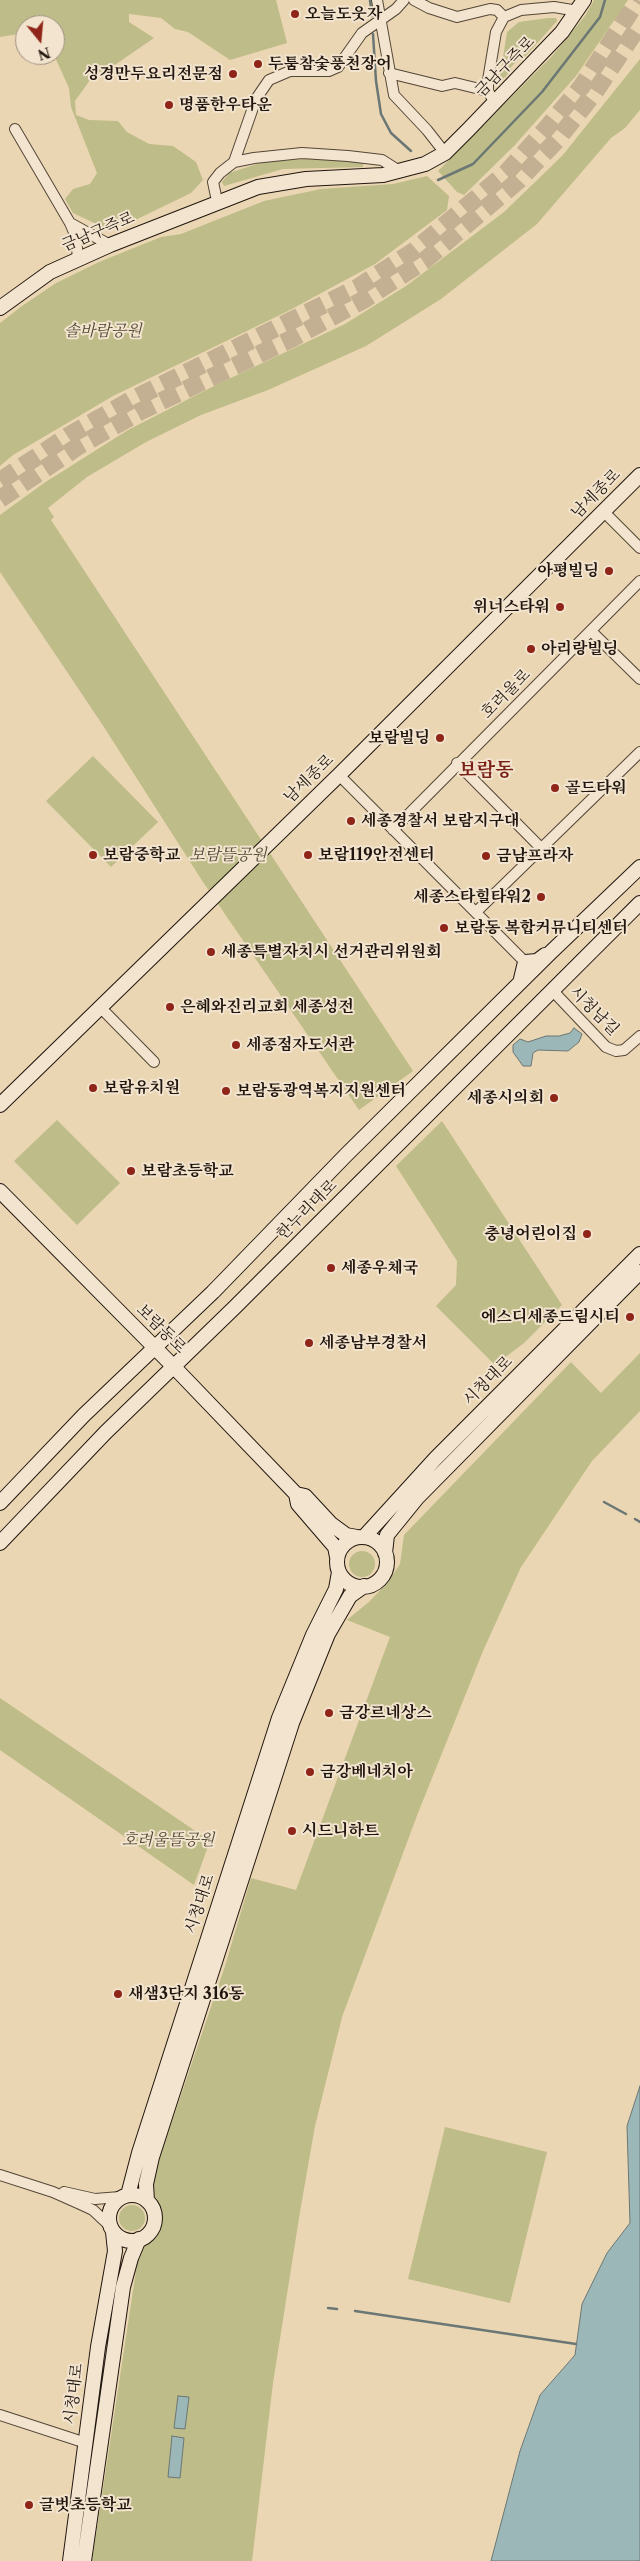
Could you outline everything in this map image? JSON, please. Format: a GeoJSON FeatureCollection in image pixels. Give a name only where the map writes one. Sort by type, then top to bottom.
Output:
{"type":"FeatureCollection","features":[{"type":"Feature","properties":{"kind":"street"},"geometry":{"type":"LineString","coordinates":[[377,0],[394,95],[427,130],[445,153]]}},
{"type":"Feature","properties":{"kind":"street"},"geometry":{"type":"LineString","coordinates":[[234,162],[256,99],[269,80],[290,71],[329,71],[338,67],[362,33],[396,9],[404,0]]}},
{"type":"Feature","properties":{"kind":"street"},"geometry":{"type":"LineString","coordinates":[[414,0],[444,14],[457,17],[490,9],[497,10],[504,17]]}},
{"type":"Feature","properties":{"kind":"street"},"geometry":{"type":"LineString","coordinates":[[389,72],[442,86],[455,83],[492,97],[496,32],[504,17],[521,10],[581,6]]}},
{"type":"Feature","properties":{"kind":"street","name":"금남구즉로"},"geometry":{"type":"LineString","coordinates":[[0,308],[50,272],[110,245],[258,186],[283,181],[383,175],[401,172],[425,164],[445,153],[492,97],[562,32],[581,6]]}},
{"type":"Feature","properties":{"kind":"street"},"geometry":{"type":"LineString","coordinates":[[16,129],[70,222],[76,237],[78,260]]}},
{"type":"Feature","properties":{"kind":"street"},"geometry":{"type":"LineString","coordinates":[[217,201],[214,182],[220,173],[234,162],[254,158],[302,153],[382,160],[401,172]]}},
{"type":"Feature","properties":{"kind":"street"},"geometry":{"type":"LineString","coordinates":[[70,222],[110,245]]}},
{"type":"Feature","properties":{"kind":"street","name":"남세종로"},"geometry":{"type":"LineString","coordinates":[[0,1105],[338,775],[640,475]]}},
{"type":"Feature","properties":{"kind":"street"},"geometry":{"type":"LineString","coordinates":[[603,511],[640,548]]}},
{"type":"Feature","properties":{"kind":"street","name":"호려울로"},"geometry":{"type":"LineString","coordinates":[[393,830],[457,763],[640,581]]}},
{"type":"Feature","properties":{"kind":"street"},"geometry":{"type":"LineString","coordinates":[[591,631],[640,679]]}},
{"type":"Feature","properties":{"kind":"street"},"geometry":{"type":"LineString","coordinates":[[476,912],[640,752]]}},
{"type":"Feature","properties":{"kind":"street"},"geometry":{"type":"LineString","coordinates":[[457,763],[542,848]]}},
{"type":"Feature","properties":{"kind":"street"},"geometry":{"type":"LineString","coordinates":[[338,775],[525,962]]}},
{"type":"Feature","properties":{"kind":"street","name":"한누리대로"},"geometry":{"type":"LineString","coordinates":[[0,1503],[84,1415],[155,1348],[550,952],[640,867]]}},
{"type":"Feature","properties":{"kind":"street","name":"한누리대로"},"geometry":{"type":"LineString","coordinates":[[0,1542],[106,1432],[174,1367],[640,904]]}},
{"type":"Feature","properties":{"kind":"street"},"geometry":{"type":"LineString","coordinates":[[525,962],[537,961],[550,952]]}},
{"type":"Feature","properties":{"kind":"street"},"geometry":{"type":"LineString","coordinates":[[518,986],[525,962]]}},
{"type":"Feature","properties":{"kind":"street","name":"시청남길"},"geometry":{"type":"LineString","coordinates":[[552,990],[606,1047],[616,1051],[624,1050],[640,1036]]}},
{"type":"Feature","properties":{"kind":"street"},"geometry":{"type":"LineString","coordinates":[[100,1007],[154,1062]]}},
{"type":"Feature","properties":{"kind":"street","name":"보람동로"},"geometry":{"type":"LineString","coordinates":[[0,1191],[296,1494]]}},
{"type":"Feature","properties":{"kind":"street","name":"시청대로"},"geometry":{"type":"LineString","coordinates":[[361,1537],[449,1445],[640,1254]]}},
{"type":"Feature","properties":{"kind":"street","name":"시청대로"},"geometry":{"type":"LineString","coordinates":[[385,1553],[387,1535],[444,1468],[640,1272]]}},
{"type":"Feature","properties":{"kind":"street"},"geometry":{"type":"LineString","coordinates":[[296,1494],[304,1496],[331,1524],[346,1535],[361,1537],[377,1542],[385,1553],[387,1561],[383,1575],[371,1585],[364,1586],[349,1583],[339,1572],[335,1547],[298,1504],[296,1494]]}},
{"type":"Feature","properties":{"kind":"street"},"geometry":{"type":"LineString","coordinates":[[337,1558],[344,1544],[361,1537]]}},
{"type":"Feature","properties":{"kind":"street","name":"시청대로"},"geometry":{"type":"LineString","coordinates":[[124,2196],[276,1727],[309,1642],[336,1590],[339,1572]]}},
{"type":"Feature","properties":{"kind":"street","name":"시청대로"},"geometry":{"type":"LineString","coordinates":[[148,2201],[146,2184],[152,2157],[292,1723],[328,1634],[350,1596],[364,1586]]}},
{"type":"Feature","properties":{"kind":"street"},"geometry":{"type":"LineString","coordinates":[[0,2174],[53,2192],[93,2210],[111,2229],[127,2240],[139,2239],[149,2233],[154,2226],[154,2210],[148,2201],[136,2195],[95,2199],[53,2192]]}},
{"type":"Feature","properties":{"kind":"street"},"geometry":{"type":"LineString","coordinates":[[111,2229],[110,2209],[124,2196]]}},
{"type":"Feature","properties":{"kind":"street","name":"시청대로"},"geometry":{"type":"LineString","coordinates":[[70,2561],[98,2347],[115,2251],[111,2229]]}},
{"type":"Feature","properties":{"kind":"street","name":"시청대로"},"geometry":{"type":"LineString","coordinates":[[84,2561],[123,2287],[130,2258],[139,2239]]}},
{"type":"Feature","properties":{"kind":"street"},"geometry":{"type":"LineString","coordinates":[[0,2415],[86,2443]]}},
{"type":"Feature","properties":{"kind":"green space"},"geometry":{"type":"Polygon","coordinates":[[[0,0],[276,0],[287,43],[230,60],[188,32],[175,29],[161,18],[129,14],[129,22],[154,38],[106,71],[95,73],[75,101],[76,115],[89,120],[118,121],[127,132],[149,144],[173,146],[196,162],[203,180],[191,193],[127,224],[107,229],[73,213],[65,199],[73,189],[90,184],[97,173],[71,107],[69,88],[59,65],[65,65],[65,15],[15,15],[15,35],[0,37],[0,0]]]}},
{"type":"Feature","properties":{"kind":"green space"},"geometry":{"type":"Polygon","coordinates":[[[594,0],[628,0],[576,76],[515,145],[464,195],[457,192],[438,171],[552,56],[585,16],[594,0]]]}},
{"type":"Feature","properties":{"kind":"green space"},"geometry":{"type":"Polygon","coordinates":[[[556,18],[557,21],[522,60],[520,58],[510,68],[512,70],[499,83],[507,32],[519,22],[556,18]]]}},
{"type":"Feature","properties":{"kind":"green space","name":"보람뜰공원"},"geometry":{"type":"Polygon","coordinates":[[[640,59],[640,110],[625,128],[611,138],[537,224],[441,299],[366,346],[268,390],[201,415],[146,442],[87,477],[48,508],[54,517],[51,520],[413,1071],[359,1110],[203,882],[102,724],[0,572],[0,515],[44,483],[128,430],[216,385],[345,324],[406,286],[504,212],[562,156],[640,59]]]}},
{"type":"Feature","properties":{"kind":"green space"},"geometry":{"type":"Polygon","coordinates":[[[316,158],[363,162],[363,167],[283,169],[224,186],[222,182],[229,173],[263,162],[316,158]]]}},
{"type":"Feature","properties":{"kind":"green space","name":"솔바람공원"},"geometry":{"type":"Polygon","coordinates":[[[427,176],[449,196],[447,210],[375,264],[288,311],[113,396],[13,455],[0,466],[0,323],[22,306],[56,283],[99,262],[161,237],[181,234],[264,201],[321,189],[393,184],[427,176]]]}},
{"type":"Feature","properties":{"kind":"green space"},"geometry":{"type":"Polygon","coordinates":[[[93,756],[158,822],[111,867],[46,801],[93,756]]]}},
{"type":"Feature","properties":{"kind":"green space"},"geometry":{"type":"Polygon","coordinates":[[[57,1120],[120,1183],[77,1225],[14,1161],[57,1120]]]}},
{"type":"Feature","properties":{"kind":"green space"},"geometry":{"type":"Polygon","coordinates":[[[442,1121],[562,1305],[524,1343],[495,1365],[436,1306],[456,1285],[457,1261],[396,1166],[442,1121]]]}},
{"type":"Feature","properties":{"kind":"green space"},"geometry":{"type":"Polygon","coordinates":[[[640,1353],[640,1411],[592,1461],[521,1567],[483,1651],[418,1813],[342,2017],[315,2126],[300,2212],[273,2383],[252,2561],[92,2561],[139,2251],[155,2237],[162,2219],[159,2202],[152,2192],[154,2174],[225,1966],[251,1878],[296,1890],[390,1637],[347,1620],[370,1601],[387,1583],[400,1564],[404,1535],[571,1362],[601,1393],[640,1353]]]}},
{"type":"Feature","properties":{"kind":"green space"},"geometry":{"type":"Polygon","coordinates":[[[362,1551],[371,1555],[375,1564],[371,1573],[362,1577],[353,1573],[349,1564],[353,1555],[362,1551]]]}},
{"type":"Feature","properties":{"kind":"green space","name":"호려울뜰공원"},"geometry":{"type":"Polygon","coordinates":[[[0,1698],[210,1841],[194,1885],[0,1750],[0,1698]]]}},
{"type":"Feature","properties":{"kind":"green space"},"geometry":{"type":"Polygon","coordinates":[[[445,2127],[547,2152],[510,2303],[408,2279],[445,2127]]]}},
{"type":"Feature","properties":{"kind":"green space"},"geometry":{"type":"Polygon","coordinates":[[[132,2205],[141,2209],[145,2218],[141,2227],[132,2231],[123,2227],[119,2218],[123,2209],[132,2205]]]}},
{"type":"Feature","properties":{"kind":"water"},"geometry":{"type":"Polygon","coordinates":[[[574,1028],[582,1034],[579,1042],[568,1051],[538,1050],[533,1053],[531,1066],[523,1066],[513,1052],[513,1045],[520,1039],[528,1042],[546,1036],[559,1036],[570,1033],[574,1028]]]}},
{"type":"Feature","properties":{"kind":"water"},"geometry":{"type":"Polygon","coordinates":[[[640,2086],[640,2561],[491,2561],[520,2451],[540,2395],[575,2355],[582,2304],[607,2253],[630,2223],[627,2126],[640,2086]]]}},
{"type":"Feature","properties":{"kind":"water"},"geometry":{"type":"Polygon","coordinates":[[[178,2396],[189,2397],[185,2429],[174,2428],[178,2396]]]}},
{"type":"Feature","properties":{"kind":"water"},"geometry":{"type":"Polygon","coordinates":[[[172,2436],[184,2438],[180,2478],[168,2477],[172,2436]]]}},
{"type":"Feature","properties":{"kind":"waterway"},"geometry":{"type":"LineString","coordinates":[[370,0],[372,16]]}},
{"type":"Feature","properties":{"kind":"waterway"},"geometry":{"type":"LineString","coordinates":[[438,180],[473,164],[542,92],[600,17],[605,0]]}},
{"type":"Feature","properties":{"kind":"waterway"},"geometry":{"type":"LineString","coordinates":[[373,34],[376,81],[381,114],[391,133],[411,151]]}},
{"type":"Feature","properties":{"kind":"waterway"},"geometry":{"type":"LineString","coordinates":[[604,1502],[626,1514]]}},
{"type":"Feature","properties":{"kind":"waterway"},"geometry":{"type":"LineString","coordinates":[[635,1519],[640,1522]]}},
{"type":"Feature","properties":{"kind":"waterway"},"geometry":{"type":"LineString","coordinates":[[328,2308],[337,2309]]}},
{"type":"Feature","properties":{"kind":"waterway"},"geometry":{"type":"LineString","coordinates":[[355,2311],[576,2344]]}},
{"type":"Feature","properties":{"kind":"tunnel"},"geometry":{"type":"LineString","coordinates":[[0,481],[68,436],[133,399],[357,288],[414,251],[507,172],[545,130],[582,86],[638,0]]}},
{"type":"Feature","properties":{"kind":"tunnel"},"geometry":{"type":"LineString","coordinates":[[0,499],[77,447],[141,411],[291,339],[365,299],[424,261],[519,180],[557,140],[595,92],[640,24]]}},
{"type":"Feature","properties":{"kind":"place","name":"오늘도웃자"},"geometry":{"type":"Point","coordinates":[295,14]}},
{"type":"Feature","properties":{"kind":"place","name":"두툼참숯풍천장어"},"geometry":{"type":"Point","coordinates":[258,64]}},
{"type":"Feature","properties":{"kind":"place","name":"성경만두요리전문점"},"geometry":{"type":"Point","coordinates":[233,74]}},
{"type":"Feature","properties":{"kind":"place","name":"명품한우타운"},"geometry":{"type":"Point","coordinates":[169,105]}},
{"type":"Feature","properties":{"kind":"place","name":"아평빌딩"},"geometry":{"type":"Point","coordinates":[609,571]}},
{"type":"Feature","properties":{"kind":"place","name":"위너스타워"},"geometry":{"type":"Point","coordinates":[560,607]}},
{"type":"Feature","properties":{"kind":"place","name":"아리랑빌딩"},"geometry":{"type":"Point","coordinates":[531,649]}},
{"type":"Feature","properties":{"kind":"place","name":"보람빌딩"},"geometry":{"type":"Point","coordinates":[440,738]}},
{"type":"Feature","properties":{"kind":"place","name":"골드타워"},"geometry":{"type":"Point","coordinates":[555,788]}},
{"type":"Feature","properties":{"kind":"place","name":"세종경찰서 보람지구대"},"geometry":{"type":"Point","coordinates":[351,821]}},
{"type":"Feature","properties":{"kind":"place","name":"보람중학교"},"geometry":{"type":"Point","coordinates":[93,855]}},
{"type":"Feature","properties":{"kind":"place","name":"보람119안전센터"},"geometry":{"type":"Point","coordinates":[308,855]}},
{"type":"Feature","properties":{"kind":"place","name":"금남프라자"},"geometry":{"type":"Point","coordinates":[486,856]}},
{"type":"Feature","properties":{"kind":"place","name":"세종스타힐타워2"},"geometry":{"type":"Point","coordinates":[541,897]}},
{"type":"Feature","properties":{"kind":"place","name":"보람동 복합커뮤니티센터"},"geometry":{"type":"Point","coordinates":[444,928]}},
{"type":"Feature","properties":{"kind":"place","name":"세종특별자치시 선거관리위원회"},"geometry":{"type":"Point","coordinates":[211,952]}},
{"type":"Feature","properties":{"kind":"place","name":"은혜와진리교회 세종성전"},"geometry":{"type":"Point","coordinates":[170,1007]}},
{"type":"Feature","properties":{"kind":"place","name":"세종점자도서관"},"geometry":{"type":"Point","coordinates":[236,1045]}},
{"type":"Feature","properties":{"kind":"place","name":"보람유치원"},"geometry":{"type":"Point","coordinates":[93,1088]}},
{"type":"Feature","properties":{"kind":"place","name":"보람동광역복지지원센터"},"geometry":{"type":"Point","coordinates":[226,1091]}},
{"type":"Feature","properties":{"kind":"place","name":"세종시의회"},"geometry":{"type":"Point","coordinates":[554,1098]}},
{"type":"Feature","properties":{"kind":"place","name":"보람초등학교"},"geometry":{"type":"Point","coordinates":[131,1171]}},
{"type":"Feature","properties":{"kind":"place","name":"충녕어린이집"},"geometry":{"type":"Point","coordinates":[587,1234]}},
{"type":"Feature","properties":{"kind":"place","name":"세종우체국"},"geometry":{"type":"Point","coordinates":[331,1268]}},
{"type":"Feature","properties":{"kind":"place","name":"에스디세종드림시티"},"geometry":{"type":"Point","coordinates":[630,1317]}},
{"type":"Feature","properties":{"kind":"place","name":"세종남부경찰서"},"geometry":{"type":"Point","coordinates":[309,1343]}},
{"type":"Feature","properties":{"kind":"place","name":"금강르네상스"},"geometry":{"type":"Point","coordinates":[329,1713]}},
{"type":"Feature","properties":{"kind":"place","name":"금강베네치아"},"geometry":{"type":"Point","coordinates":[310,1772]}},
{"type":"Feature","properties":{"kind":"place","name":"시드니하트"},"geometry":{"type":"Point","coordinates":[292,1831]}},
{"type":"Feature","properties":{"kind":"place","name":"새샘3단지 316동"},"geometry":{"type":"Point","coordinates":[118,1994]}},
{"type":"Feature","properties":{"kind":"place","name":"글벗초등학교"},"geometry":{"type":"Point","coordinates":[29,2505]}},
{"type":"Feature","properties":{"kind":"district","name":"보람동"},"geometry":{"type":"Point","coordinates":[486,771]}}]}
